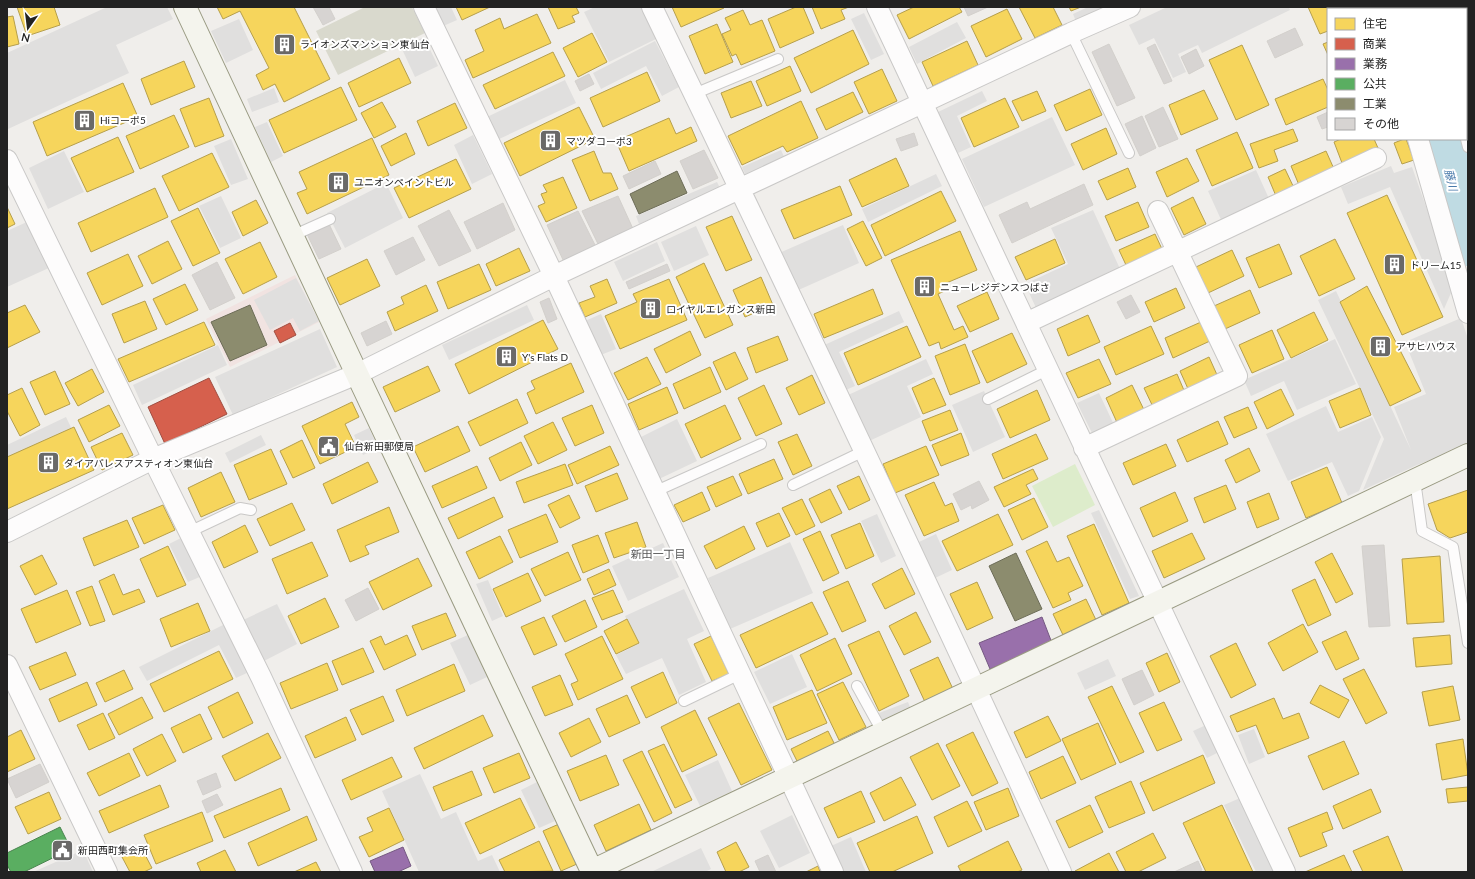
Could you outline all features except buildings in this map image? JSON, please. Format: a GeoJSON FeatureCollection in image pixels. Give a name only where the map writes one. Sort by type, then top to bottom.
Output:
{"type":"FeatureCollection","features":[{"type":"Feature","properties":{"kind":"street"},"geometry":{"type":"LineString","coordinates":[[186,7],[591,872],[788,777],[1468,455]]}},
{"type":"Feature","properties":{"kind":"street"},"geometry":{"type":"LineString","coordinates":[[424,7],[554,276],[833,872]]}},
{"type":"Feature","properties":{"kind":"street"},"geometry":{"type":"LineString","coordinates":[[652,7],[740,188],[976,688],[1061,872]]}},
{"type":"Feature","properties":{"kind":"street"},"geometry":{"type":"LineString","coordinates":[[876,7],[1285,872]]}},
{"type":"Feature","properties":{"kind":"street"},"geometry":{"type":"LineString","coordinates":[[7,532],[153,459],[357,374],[554,276],[1071,33],[1130,7]]}},
{"type":"Feature","properties":{"kind":"street"},"geometry":{"type":"LineString","coordinates":[[1418,140],[1468,313]]}},
{"type":"Feature","properties":{"kind":"street"},"geometry":{"type":"LineString","coordinates":[[1026,323],[1376,158]]}},
{"type":"Feature","properties":{"kind":"street"},"geometry":{"type":"LineString","coordinates":[[7,160],[189,532],[262,677],[352,872]]}},
{"type":"Feature","properties":{"kind":"street"},"geometry":{"type":"LineString","coordinates":[[1084,448],[1237,376],[1158,211]]}},
{"type":"Feature","properties":{"kind":"street"},"geometry":{"type":"LineString","coordinates":[[7,665],[107,872]]}},
{"type":"Feature","properties":{"kind":"lane"},"geometry":{"type":"LineString","coordinates":[[1071,33],[1129,153]]}},
{"type":"Feature","properties":{"kind":"lane"},"geometry":{"type":"LineString","coordinates":[[694,94],[778,59]]}},
{"type":"Feature","properties":{"kind":"lane"},"geometry":{"type":"LineString","coordinates":[[292,236],[330,219]]}},
{"type":"Feature","properties":{"kind":"lane"},"geometry":{"type":"LineString","coordinates":[[988,399],[1047,370]]}},
{"type":"Feature","properties":{"kind":"lane"},"geometry":{"type":"LineString","coordinates":[[654,492],[761,444]]}},
{"type":"Feature","properties":{"kind":"lane"},"geometry":{"type":"LineString","coordinates":[[793,485],[864,451]]}},
{"type":"Feature","properties":{"kind":"lane"},"geometry":{"type":"LineString","coordinates":[[1415,480],[1422,531],[1453,547],[1468,643]]}},
{"type":"Feature","properties":{"kind":"lane"},"geometry":{"type":"LineString","coordinates":[[189,532],[240,508],[251,510]]}},
{"type":"Feature","properties":{"kind":"lane"},"geometry":{"type":"LineString","coordinates":[[684,701],[740,674]]}},
{"type":"Feature","properties":{"kind":"lane"},"geometry":{"type":"LineString","coordinates":[[858,686],[882,733]]}},
{"type":"Feature","properties":{"kind":"shaded area"},"geometry":{"type":"Polygon","coordinates":[[[107,7],[167,7],[173,19],[116,45],[129,73],[8,129],[7,53],[107,7]]]}},
{"type":"Feature","properties":{"kind":"shaded area"},"geometry":{"type":"Polygon","coordinates":[[[365,7],[412,7],[425,33],[338,75],[316,31],[365,7]]]}},
{"type":"Feature","properties":{"kind":"shaded area"},"geometry":{"type":"Polygon","coordinates":[[[431,7],[451,7],[457,20],[441,27],[431,7]]]}},
{"type":"Feature","properties":{"kind":"shaded area"},"geometry":{"type":"Polygon","coordinates":[[[595,7],[641,7],[656,39],[609,62],[584,12],[595,7]]]}},
{"type":"Feature","properties":{"kind":"shaded area"},"geometry":{"type":"Polygon","coordinates":[[[1088,7],[1114,7],[1077,24],[1073,14],[1088,7]]]}},
{"type":"Feature","properties":{"kind":"shaded area"},"geometry":{"type":"Polygon","coordinates":[[[1167,7],[1289,7],[1290,10],[1202,53],[1198,45],[1178,54],[1186,72],[1173,78],[1154,38],[1139,45],[1129,25],[1167,7]]]}},
{"type":"Feature","properties":{"kind":"shaded area"},"geometry":{"type":"Polygon","coordinates":[[[1347,7],[1378,7],[1378,8],[1347,7]]]}},
{"type":"Feature","properties":{"kind":"shaded area"},"geometry":{"type":"Polygon","coordinates":[[[864,13],[884,54],[871,60],[851,19],[864,13]]]}},
{"type":"Feature","properties":{"kind":"shaded area"},"geometry":{"type":"Polygon","coordinates":[[[239,19],[253,50],[226,63],[211,31],[239,19]]]}},
{"type":"Feature","properties":{"kind":"shaded area"},"geometry":{"type":"Polygon","coordinates":[[[957,22],[966,38],[917,64],[909,47],[957,22]]]}},
{"type":"Feature","properties":{"kind":"shaded area"},"geometry":{"type":"Polygon","coordinates":[[[424,37],[438,66],[415,77],[401,47],[424,37]]]}},
{"type":"Feature","properties":{"kind":"shaded area"},"geometry":{"type":"Polygon","coordinates":[[[655,41],[679,87],[662,96],[646,66],[601,89],[593,73],[655,41]]]}},
{"type":"Feature","properties":{"kind":"shaded area"},"geometry":{"type":"Polygon","coordinates":[[[565,80],[576,103],[497,140],[487,117],[565,80]]]}},
{"type":"Feature","properties":{"kind":"shaded area"},"geometry":{"type":"Polygon","coordinates":[[[274,88],[279,102],[252,112],[247,99],[274,88]]]}},
{"type":"Feature","properties":{"kind":"shaded area"},"geometry":{"type":"Polygon","coordinates":[[[982,91],[987,101],[957,116],[971,147],[958,153],[938,112],[982,91]]]}},
{"type":"Feature","properties":{"kind":"shaded area"},"geometry":{"type":"Polygon","coordinates":[[[1052,117],[1075,165],[984,207],[962,159],[1052,117]]]}},
{"type":"Feature","properties":{"kind":"shaded area"},"geometry":{"type":"Polygon","coordinates":[[[267,122],[283,156],[271,162],[255,127],[267,122]]]}},
{"type":"Feature","properties":{"kind":"shaded area"},"geometry":{"type":"Polygon","coordinates":[[[473,135],[492,174],[472,184],[454,145],[473,135]]]}},
{"type":"Feature","properties":{"kind":"shaded area"},"geometry":{"type":"Polygon","coordinates":[[[231,139],[248,179],[231,185],[214,146],[231,139]]]}},
{"type":"Feature","properties":{"kind":"shaded area"},"geometry":{"type":"Polygon","coordinates":[[[781,150],[785,159],[746,176],[742,167],[781,150]]]}},
{"type":"Feature","properties":{"kind":"shaded area"},"geometry":{"type":"Polygon","coordinates":[[[64,151],[84,192],[48,209],[29,168],[64,151]]]}},
{"type":"Feature","properties":{"kind":"shaded area"},"geometry":{"type":"Polygon","coordinates":[[[1391,166],[1394,173],[1412,167],[1454,286],[1444,309],[1390,187],[1348,204],[1341,187],[1391,166]]]}},
{"type":"Feature","properties":{"kind":"shaded area"},"geometry":{"type":"Polygon","coordinates":[[[1256,170],[1271,203],[1223,224],[1208,191],[1256,170]]]}},
{"type":"Feature","properties":{"kind":"shaded area"},"geometry":{"type":"Polygon","coordinates":[[[936,174],[942,186],[868,222],[862,209],[936,174]]]}},
{"type":"Feature","properties":{"kind":"shaded area"},"geometry":{"type":"Polygon","coordinates":[[[717,182],[720,188],[639,224],[636,216],[717,182]]]}},
{"type":"Feature","properties":{"kind":"shaded area"},"geometry":{"type":"Polygon","coordinates":[[[386,183],[403,218],[345,248],[327,213],[386,183]]]}},
{"type":"Feature","properties":{"kind":"shaded area"},"geometry":{"type":"Polygon","coordinates":[[[221,196],[241,238],[220,248],[199,206],[221,196]]]}},
{"type":"Feature","properties":{"kind":"shaded area"},"geometry":{"type":"Polygon","coordinates":[[[1093,210],[1121,271],[1037,310],[1025,284],[1068,264],[1051,228],[1093,210]]]}},
{"type":"Feature","properties":{"kind":"shaded area"},"geometry":{"type":"Polygon","coordinates":[[[29,221],[51,267],[7,287],[7,231],[29,221]]]}},
{"type":"Feature","properties":{"kind":"shaded area"},"geometry":{"type":"Polygon","coordinates":[[[843,225],[859,263],[794,292],[777,254],[843,225]]]}},
{"type":"Feature","properties":{"kind":"shaded area"},"geometry":{"type":"Polygon","coordinates":[[[696,226],[709,255],[674,271],[661,242],[696,226]]]}},
{"type":"Feature","properties":{"kind":"shaded area"},"geometry":{"type":"Polygon","coordinates":[[[657,242],[665,261],[623,281],[614,262],[657,242]]]}},
{"type":"Feature","properties":{"kind":"shaded area"},"geometry":{"type":"Polygon","coordinates":[[[295,275],[319,322],[230,367],[206,319],[295,275]]]}},
{"type":"Feature","properties":{"kind":"shaded area"},"geometry":{"type":"Polygon","coordinates":[[[296,278],[319,321],[300,331],[293,318],[270,330],[254,300],[296,278]]]}},
{"type":"Feature","properties":{"kind":"shaded area"},"geometry":{"type":"Polygon","coordinates":[[[1336,291],[1411,450],[1394,407],[1426,394],[1405,342],[1461,318],[1468,339],[1468,446],[1417,465],[1363,490],[1384,439],[1318,300],[1336,291]]]}},
{"type":"Feature","properties":{"kind":"shaded area"},"geometry":{"type":"Polygon","coordinates":[[[527,305],[534,320],[449,360],[442,345],[527,305]]]}},
{"type":"Feature","properties":{"kind":"shaded area"},"geometry":{"type":"Polygon","coordinates":[[[899,311],[904,322],[839,352],[855,386],[841,392],[820,347],[899,311]]]}},
{"type":"Feature","properties":{"kind":"shaded area"},"geometry":{"type":"Polygon","coordinates":[[[601,314],[616,349],[598,356],[583,322],[601,314]]]}},
{"type":"Feature","properties":{"kind":"shaded area"},"geometry":{"type":"Polygon","coordinates":[[[320,329],[337,367],[233,415],[215,377],[320,329]]]}},
{"type":"Feature","properties":{"kind":"shaded area"},"geometry":{"type":"Polygon","coordinates":[[[1335,339],[1356,384],[1297,410],[1284,381],[1251,396],[1244,380],[1335,339]]]}},
{"type":"Feature","properties":{"kind":"shaded area"},"geometry":{"type":"Polygon","coordinates":[[[218,345],[227,365],[142,405],[133,385],[218,345]]]}},
{"type":"Feature","properties":{"kind":"shaded area"},"geometry":{"type":"Polygon","coordinates":[[[926,359],[933,374],[907,386],[921,417],[867,442],[846,396],[926,359]]]}},
{"type":"Feature","properties":{"kind":"shaded area"},"geometry":{"type":"Polygon","coordinates":[[[984,391],[1005,437],[973,452],[952,405],[984,391]]]}},
{"type":"Feature","properties":{"kind":"shaded area"},"geometry":{"type":"Polygon","coordinates":[[[1099,393],[1116,429],[1095,439],[1077,403],[1099,393]]]}},
{"type":"Feature","properties":{"kind":"shaded area"},"geometry":{"type":"Polygon","coordinates":[[[1326,406],[1338,432],[1372,417],[1381,437],[1359,491],[1348,496],[1332,462],[1288,481],[1266,434],[1326,406]]]}},
{"type":"Feature","properties":{"kind":"shaded area"},"geometry":{"type":"Polygon","coordinates":[[[66,417],[79,444],[7,478],[7,445],[66,417]]]}},
{"type":"Feature","properties":{"kind":"shaded area"},"geometry":{"type":"Polygon","coordinates":[[[677,419],[697,461],[659,479],[639,438],[677,419]]]}},
{"type":"Feature","properties":{"kind":"shaded area"},"geometry":{"type":"Polygon","coordinates":[[[369,428],[378,448],[363,455],[354,435],[369,428]]]}},
{"type":"Feature","properties":{"kind":"shaded area"},"geometry":{"type":"Polygon","coordinates":[[[261,435],[266,445],[230,463],[225,453],[261,435]]]}},
{"type":"Feature","properties":{"kind":"shaded area"},"geometry":{"type":"Polygon","coordinates":[[[1099,510],[1139,596],[1130,599],[1091,513],[1099,510]]]}},
{"type":"Feature","properties":{"kind":"shaded area"},"geometry":{"type":"Polygon","coordinates":[[[877,514],[896,556],[881,563],[861,521],[877,514]]]}},
{"type":"Feature","properties":{"kind":"shaded area"},"geometry":{"type":"Polygon","coordinates":[[[936,534],[952,570],[935,578],[919,542],[936,534]]]}},
{"type":"Feature","properties":{"kind":"shaded area"},"geometry":{"type":"Polygon","coordinates":[[[183,537],[202,576],[188,582],[169,544],[183,537]]]}},
{"type":"Feature","properties":{"kind":"shaded area"},"geometry":{"type":"Polygon","coordinates":[[[790,542],[813,593],[730,629],[708,578],[790,542]]]}},
{"type":"Feature","properties":{"kind":"shaded area"},"geometry":{"type":"Polygon","coordinates":[[[663,543],[679,577],[628,601],[612,566],[663,543]]]}},
{"type":"Feature","properties":{"kind":"shaded area"},"geometry":{"type":"Polygon","coordinates":[[[488,580],[503,616],[492,621],[476,584],[488,580]]]}},
{"type":"Feature","properties":{"kind":"shaded area"},"geometry":{"type":"Polygon","coordinates":[[[684,589],[704,631],[687,639],[706,682],[679,695],[662,658],[626,674],[616,655],[638,644],[625,616],[684,589]]]}},
{"type":"Feature","properties":{"kind":"shaded area"},"geometry":{"type":"Polygon","coordinates":[[[277,604],[297,644],[262,662],[241,621],[277,604]]]}},
{"type":"Feature","properties":{"kind":"shaded area"},"geometry":{"type":"Polygon","coordinates":[[[225,624],[249,672],[236,678],[219,645],[147,681],[139,667],[225,624]]]}},
{"type":"Feature","properties":{"kind":"shaded area"},"geometry":{"type":"Polygon","coordinates":[[[468,635],[487,677],[470,685],[450,643],[468,635]]]}},
{"type":"Feature","properties":{"kind":"shaded area"},"geometry":{"type":"Polygon","coordinates":[[[792,654],[807,687],[770,704],[754,672],[792,654]]]}},
{"type":"Feature","properties":{"kind":"shaded area"},"geometry":{"type":"Polygon","coordinates":[[[1108,659],[1116,676],[1085,690],[1077,673],[1108,659]]]}},
{"type":"Feature","properties":{"kind":"shaded area"},"geometry":{"type":"Polygon","coordinates":[[[908,702],[912,712],[883,723],[879,713],[908,702]]]}},
{"type":"Feature","properties":{"kind":"shaded area"},"geometry":{"type":"Polygon","coordinates":[[[1206,725],[1219,752],[1207,758],[1193,731],[1206,725]]]}},
{"type":"Feature","properties":{"kind":"shaded area"},"geometry":{"type":"Polygon","coordinates":[[[1254,729],[1265,757],[1249,764],[1238,735],[1254,729]]]}},
{"type":"Feature","properties":{"kind":"shaded area"},"geometry":{"type":"Polygon","coordinates":[[[718,760],[732,791],[700,806],[685,775],[718,760]]]}},
{"type":"Feature","properties":{"kind":"shaded area"},"geometry":{"type":"Polygon","coordinates":[[[420,774],[441,819],[456,812],[478,861],[492,855],[500,872],[419,872],[382,791],[420,774]]]}},
{"type":"Feature","properties":{"kind":"shaded area"},"geometry":{"type":"Polygon","coordinates":[[[537,782],[555,821],[539,828],[521,790],[537,782]]]}},
{"type":"Feature","properties":{"kind":"shaded area"},"geometry":{"type":"Polygon","coordinates":[[[1240,798],[1277,872],[1256,872],[1224,805],[1240,798]]]}},
{"type":"Feature","properties":{"kind":"shaded area"},"geometry":{"type":"Polygon","coordinates":[[[792,815],[810,853],[779,868],[760,831],[792,815]]]}},
{"type":"Feature","properties":{"kind":"shaded area"},"geometry":{"type":"Polygon","coordinates":[[[851,837],[866,872],[842,872],[831,846],[851,837]]]}},
{"type":"Feature","properties":{"kind":"shaded area"},"geometry":{"type":"Polygon","coordinates":[[[701,848],[711,869],[705,872],[651,872],[701,848]]]}},
{"type":"Feature","properties":{"kind":"shaded area"},"geometry":{"type":"Polygon","coordinates":[[[83,850],[93,872],[33,872],[83,850]]]}},
{"type":"Feature","properties":{"kind":"green space"},"geometry":{"type":"Polygon","coordinates":[[[1075,464],[1095,505],[1053,527],[1032,486],[1075,464]]]}},
{"type":"Feature","properties":{"kind":"waterway","name":"藤川"},"geometry":{"type":"LineString","coordinates":[[1441,140],[1468,244]]}},
{"type":"Feature","properties":{"kind":"place","name":"ライオンズマンション東仙台"},"geometry":{"type":"Point","coordinates":[284,44]}},
{"type":"Feature","properties":{"kind":"place","name":"Hiコーポ5"},"geometry":{"type":"Point","coordinates":[85,120]}},
{"type":"Feature","properties":{"kind":"place","name":"マツダコーポ3"},"geometry":{"type":"Point","coordinates":[550,141]}},
{"type":"Feature","properties":{"kind":"place","name":"ユニオンペイントビル"},"geometry":{"type":"Point","coordinates":[339,182]}},
{"type":"Feature","properties":{"kind":"place","name":"ドリーム15"},"geometry":{"type":"Point","coordinates":[1395,265]}},
{"type":"Feature","properties":{"kind":"place","name":"ニューレジデンスつばさ"},"geometry":{"type":"Point","coordinates":[924,287]}},
{"type":"Feature","properties":{"kind":"place","name":"ロイヤルエレガンス新田"},"geometry":{"type":"Point","coordinates":[651,309]}},
{"type":"Feature","properties":{"kind":"place","name":"アサヒハウス"},"geometry":{"type":"Point","coordinates":[1380,346]}},
{"type":"Feature","properties":{"kind":"place","name":"Y's Flats D"},"geometry":{"type":"Point","coordinates":[506,357]}},
{"type":"Feature","properties":{"kind":"place","name":"仙台新田郵便局"},"geometry":{"type":"Point","coordinates":[329,446]}},
{"type":"Feature","properties":{"kind":"place","name":"ダイアパレスアスティオン東仙台"},"geometry":{"type":"Point","coordinates":[49,463]}},
{"type":"Feature","properties":{"kind":"place","name":"新田西町集会所"},"geometry":{"type":"Point","coordinates":[62,850]}},
{"type":"Feature","properties":{"kind":"district","name":"新田一丁目"},"geometry":{"type":"Point","coordinates":[658,554]}}]}
